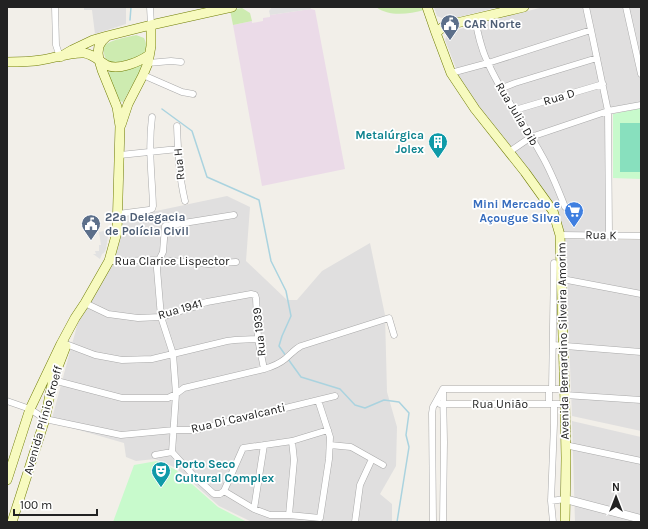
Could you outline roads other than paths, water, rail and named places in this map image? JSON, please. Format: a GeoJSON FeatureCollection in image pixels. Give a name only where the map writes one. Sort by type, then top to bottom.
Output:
{"type":"FeatureCollection","features":[{"type":"Feature","properties":{"kind":"main road"},"geometry":{"type":"LineString","coordinates":[[60,57],[93,40],[129,30],[232,7]]}},
{"type":"Feature","properties":{"kind":"main road","name":"Avenida Bernardino Silveira Amorim"},"geometry":{"type":"LineString","coordinates":[[427,7],[451,73],[475,109],[526,172],[553,211],[560,234],[565,396],[565,522]]}},
{"type":"Feature","properties":{"kind":"main road"},"geometry":{"type":"LineString","coordinates":[[436,33],[444,26],[524,7]]}},
{"type":"Feature","properties":{"kind":"main road"},"geometry":{"type":"LineString","coordinates":[[431,17],[444,26]]}},
{"type":"Feature","properties":{"kind":"main road","name":"Avenida Plínio Kroeff"},"geometry":{"type":"LineString","coordinates":[[120,126],[128,104],[143,76],[149,59],[151,46],[151,25]]}},
{"type":"Feature","properties":{"kind":"main road"},"geometry":{"type":"LineString","coordinates":[[129,30],[143,35],[151,46]]}},
{"type":"Feature","properties":{"kind":"main road","name":"Avenida Plínio Kroeff"},"geometry":{"type":"LineString","coordinates":[[7,480],[30,409],[61,344],[109,261],[117,232],[120,126],[117,107],[103,75],[98,53],[99,46],[107,36]]}},
{"type":"Feature","properties":{"kind":"main road"},"geometry":{"type":"LineString","coordinates":[[7,62],[39,60],[84,53],[89,54],[107,66],[113,67],[149,59]]}},
{"type":"Feature","properties":{"kind":"main road","name":"Avenida Plínio Kroeff"},"geometry":{"type":"LineString","coordinates":[[12,522],[45,419],[53,380],[75,318]]}},
{"type":"Feature","properties":{"kind":"street"},"geometry":{"type":"LineString","coordinates":[[54,7],[56,45],[60,57]]}},
{"type":"Feature","properties":{"kind":"street"},"geometry":{"type":"LineString","coordinates":[[150,7],[151,25]]}},
{"type":"Feature","properties":{"kind":"street"},"geometry":{"type":"LineString","coordinates":[[586,7],[608,112],[609,235]]}},
{"type":"Feature","properties":{"kind":"street"},"geometry":{"type":"LineString","coordinates":[[626,7],[641,74]]}},
{"type":"Feature","properties":{"kind":"street","name":"Rua Julia Dib"},"geometry":{"type":"LineString","coordinates":[[475,19],[481,44],[488,63],[553,177],[565,207]]}},
{"type":"Feature","properties":{"kind":"street"},"geometry":{"type":"LineString","coordinates":[[451,73],[488,63],[592,30]]}},
{"type":"Feature","properties":{"kind":"street"},"geometry":{"type":"LineString","coordinates":[[502,88],[597,58]]}},
{"type":"Feature","properties":{"kind":"street"},"geometry":{"type":"LineString","coordinates":[[149,59],[182,62]]}},
{"type":"Feature","properties":{"kind":"street"},"geometry":{"type":"LineString","coordinates":[[143,76],[182,92],[193,94]]}},
{"type":"Feature","properties":{"kind":"street","name":"Rua D"},"geometry":{"type":"LineString","coordinates":[[515,110],[602,84]]}},
{"type":"Feature","properties":{"kind":"street"},"geometry":{"type":"LineString","coordinates":[[509,152],[531,137],[608,112],[641,105]]}},
{"type":"Feature","properties":{"kind":"street"},"geometry":{"type":"LineString","coordinates":[[118,214],[152,209],[150,132],[152,117]]}},
{"type":"Feature","properties":{"kind":"street","name":"Rua H"},"geometry":{"type":"LineString","coordinates":[[177,126],[180,181],[185,201]]}},
{"type":"Feature","properties":{"kind":"street"},"geometry":{"type":"LineString","coordinates":[[120,155],[178,150]]}},
{"type":"Feature","properties":{"kind":"street"},"geometry":{"type":"LineString","coordinates":[[234,215],[165,226],[163,252],[157,269],[161,316],[173,354],[176,394],[172,452],[192,475],[214,494],[222,492],[254,509],[270,515],[320,518],[329,459],[330,437],[318,400]]}},
{"type":"Feature","properties":{"kind":"street","name":"Rua K"},"geometry":{"type":"LineString","coordinates":[[560,234],[641,236]]}},
{"type":"Feature","properties":{"kind":"street","name":"Rua Clarice Lispector"},"geometry":{"type":"LineString","coordinates":[[109,261],[159,260],[209,264],[236,262]]}},
{"type":"Feature","properties":{"kind":"street"},"geometry":{"type":"LineString","coordinates":[[552,522],[551,501],[554,431],[551,389],[554,263]]}},
{"type":"Feature","properties":{"kind":"street"},"geometry":{"type":"LineString","coordinates":[[562,279],[641,294]]}},
{"type":"Feature","properties":{"kind":"street","name":"Rua 1941"},"geometry":{"type":"LineString","coordinates":[[85,303],[108,314],[138,318],[161,316],[207,302],[252,294],[255,295]]}},
{"type":"Feature","properties":{"kind":"street","name":"Rua 1939"},"geometry":{"type":"LineString","coordinates":[[255,295],[258,339],[264,369]]}},
{"type":"Feature","properties":{"kind":"street"},"geometry":{"type":"LineString","coordinates":[[53,380],[122,398],[168,398],[184,388],[264,369],[275,365],[301,346],[389,318],[394,335]]}},
{"type":"Feature","properties":{"kind":"street"},"geometry":{"type":"LineString","coordinates":[[66,344],[95,356],[122,360],[152,359],[227,341],[258,339]]}},
{"type":"Feature","properties":{"kind":"street"},"geometry":{"type":"LineString","coordinates":[[553,345],[641,352]]}},
{"type":"Feature","properties":{"kind":"street"},"geometry":{"type":"LineString","coordinates":[[442,389],[444,442],[444,522]]}},
{"type":"Feature","properties":{"kind":"street"},"geometry":{"type":"LineString","coordinates":[[434,522],[432,413],[442,389]]}},
{"type":"Feature","properties":{"kind":"street","name":"Rua União"},"geometry":{"type":"LineString","coordinates":[[442,389],[551,389],[565,396]]}},
{"type":"Feature","properties":{"kind":"street","name":"Rua Di Cavalcanti"},"geometry":{"type":"LineString","coordinates":[[45,419],[121,435],[174,430],[195,430],[335,396]]}},
{"type":"Feature","properties":{"kind":"street"},"geometry":{"type":"LineString","coordinates":[[565,396],[641,400]]}},
{"type":"Feature","properties":{"kind":"street","name":"Rua União"},"geometry":{"type":"LineString","coordinates":[[435,404],[551,404],[565,396]]}},
{"type":"Feature","properties":{"kind":"street"},"geometry":{"type":"LineString","coordinates":[[7,401],[30,409],[45,419]]}},
{"type":"Feature","properties":{"kind":"street"},"geometry":{"type":"LineString","coordinates":[[222,492],[243,448],[292,441],[328,430]]}},
{"type":"Feature","properties":{"kind":"street"},"geometry":{"type":"LineString","coordinates":[[290,515],[294,460],[292,441]]}},
{"type":"Feature","properties":{"kind":"street"},"geometry":{"type":"LineString","coordinates":[[254,509],[264,445]]}},
{"type":"Feature","properties":{"kind":"street"},"geometry":{"type":"LineString","coordinates":[[330,445],[351,447],[383,465]]}},
{"type":"Feature","properties":{"kind":"street"},"geometry":{"type":"LineString","coordinates":[[565,445],[641,461]]}},
{"type":"Feature","properties":{"kind":"street"},"geometry":{"type":"LineString","coordinates":[[155,455],[172,452]]}},
{"type":"Feature","properties":{"kind":"street"},"geometry":{"type":"LineString","coordinates":[[355,522],[360,485],[372,459]]}},
{"type":"Feature","properties":{"kind":"street"},"geometry":{"type":"LineString","coordinates":[[551,501],[565,499],[641,519]]}},
{"type":"Feature","properties":{"kind":"waterway"},"geometry":{"type":"LineString","coordinates":[[130,20],[131,7]]}},
{"type":"Feature","properties":{"kind":"waterway"},"geometry":{"type":"LineString","coordinates":[[162,109],[192,131],[207,177],[259,200],[271,261],[286,291],[291,316],[279,346],[286,356]]}},
{"type":"Feature","properties":{"kind":"waterway"},"geometry":{"type":"LineString","coordinates":[[288,359],[301,377],[340,389],[355,405],[365,408],[384,400],[399,402],[409,413],[406,435],[409,447],[397,522]]}},
{"type":"Feature","properties":{"kind":"place","name":"CAR Norte"},"geometry":{"type":"Point","coordinates":[450,41]}},
{"type":"Feature","properties":{"kind":"place","name":"Metalúrgica Jolex"},"geometry":{"type":"Point","coordinates":[438,159]}},
{"type":"Feature","properties":{"kind":"place","name":"Mini Mercado e Açougue Silva"},"geometry":{"type":"Point","coordinates":[574,228]}},
{"type":"Feature","properties":{"kind":"place","name":"22ª Delegacia de Polícia Civil"},"geometry":{"type":"Point","coordinates":[91,241]}},
{"type":"Feature","properties":{"kind":"place","name":"Porto Seco Cultural Complex"},"geometry":{"type":"Point","coordinates":[161,488]}}]}
